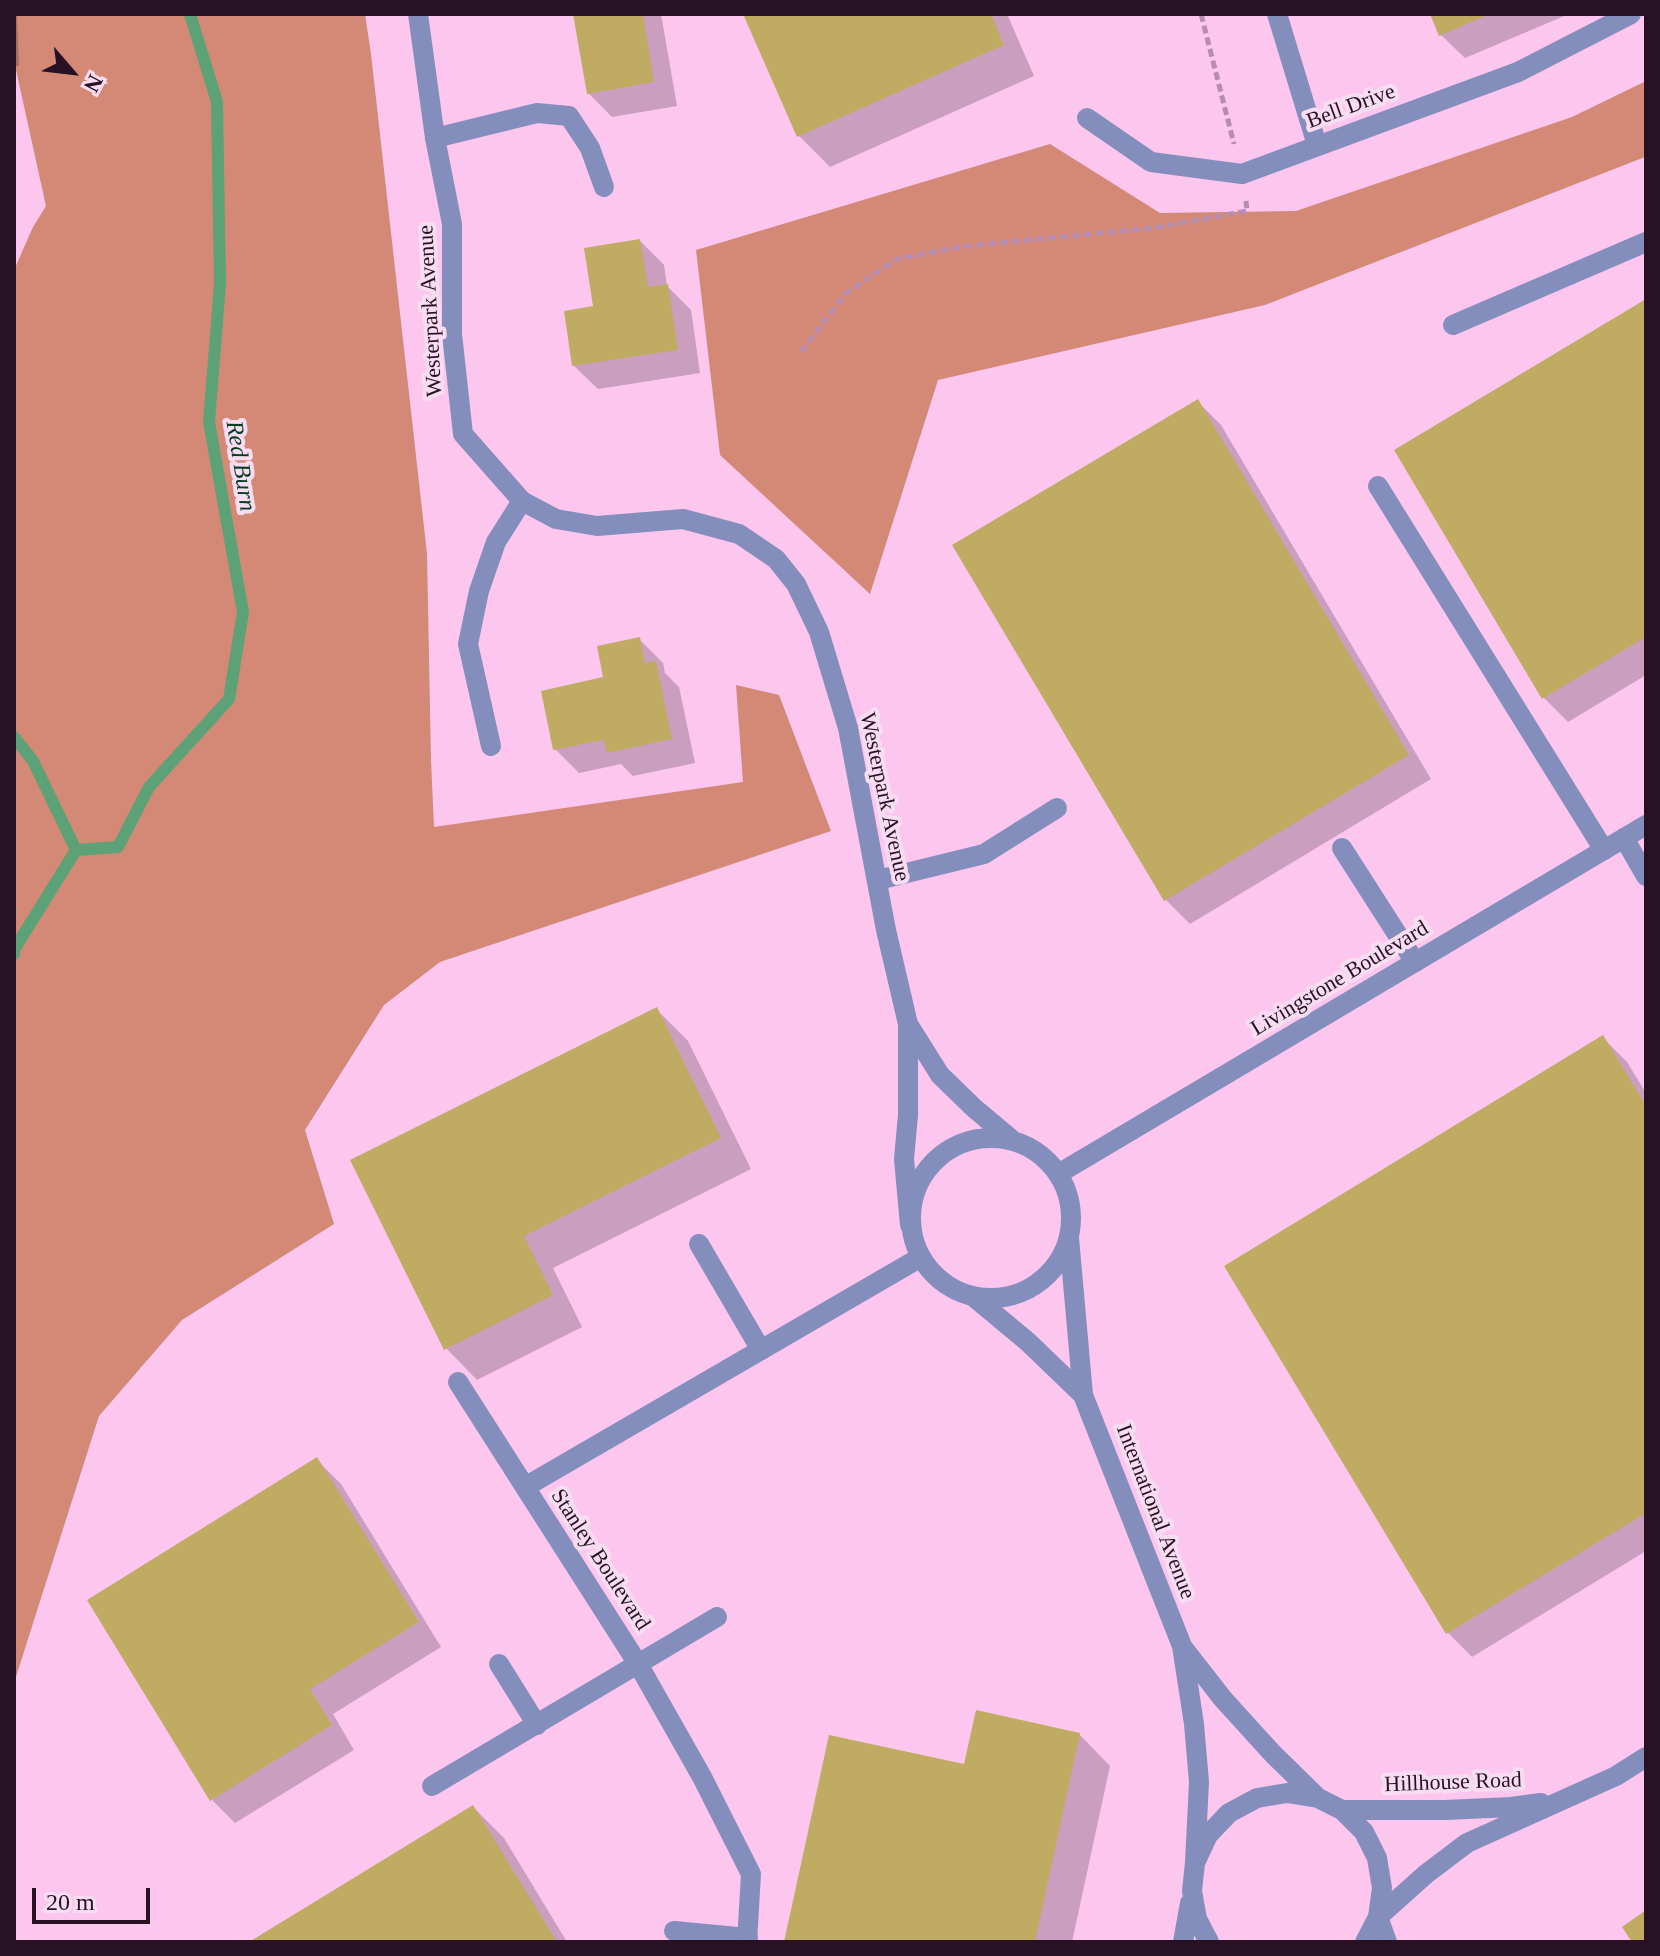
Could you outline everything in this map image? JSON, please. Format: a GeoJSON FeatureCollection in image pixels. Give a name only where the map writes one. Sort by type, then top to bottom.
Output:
{"type":"FeatureCollection","features":[{"type":"Feature","properties":{"kind":"street","name":"Westerpark Avenue"},"geometry":{"type":"LineString","coordinates":[[418,14],[435,138],[452,224],[452,334],[463,434],[522,501],[556,519],[597,526],[683,519],[739,534],[776,559],[796,584],[819,632],[848,728],[886,930],[908,1024],[908,1115],[904,1159],[910,1225]]}},
{"type":"Feature","properties":{"kind":"street"},"geometry":{"type":"LineString","coordinates":[[1277,14],[1317,145]]}},
{"type":"Feature","properties":{"kind":"street","name":"Bell Drive"},"geometry":{"type":"LineString","coordinates":[[1087,118],[1151,162],[1242,174],[1518,72],[1631,14]]}},
{"type":"Feature","properties":{"kind":"street"},"geometry":{"type":"LineString","coordinates":[[435,138],[537,113],[569,116],[590,148],[604,187]]}},
{"type":"Feature","properties":{"kind":"street"},"geometry":{"type":"LineString","coordinates":[[1453,325],[1646,242]]}},
{"type":"Feature","properties":{"kind":"street"},"geometry":{"type":"LineString","coordinates":[[1378,486],[1604,850]]}},
{"type":"Feature","properties":{"kind":"street"},"geometry":{"type":"LineString","coordinates":[[491,746],[468,644],[479,591],[496,542],[522,501]]}},
{"type":"Feature","properties":{"kind":"street"},"geometry":{"type":"LineString","coordinates":[[878,880],[984,854],[1057,808]]}},
{"type":"Feature","properties":{"kind":"street","name":"Livingstone Boulevard"},"geometry":{"type":"LineString","coordinates":[[1058,1174],[1646,825]]}},
{"type":"Feature","properties":{"kind":"street"},"geometry":{"type":"LineString","coordinates":[[1624,838],[1646,876]]}},
{"type":"Feature","properties":{"kind":"street"},"geometry":{"type":"LineString","coordinates":[[1342,848],[1415,962]]}},
{"type":"Feature","properties":{"kind":"street","name":"Westerpark Avenue"},"geometry":{"type":"LineString","coordinates":[[908,1024],[940,1075],[1011,1139]]}},
{"type":"Feature","properties":{"kind":"street"},"geometry":{"type":"LineString","coordinates":[[985,1137],[1011,1139],[1045,1158],[1058,1174],[1068,1194],[1071,1216],[1069,1238],[1059,1261],[1043,1279],[1021,1292],[998,1298],[974,1297],[952,1289],[934,1275],[921,1257],[910,1225],[912,1200],[922,1176],[939,1156],[961,1143],[985,1137]]}},
{"type":"Feature","properties":{"kind":"street","name":"International Avenue"},"geometry":{"type":"LineString","coordinates":[[1069,1238],[1083,1395],[1182,1646],[1199,1782],[1192,1891]]}},
{"type":"Feature","properties":{"kind":"street"},"geometry":{"type":"LineString","coordinates":[[699,1244],[761,1350]]}},
{"type":"Feature","properties":{"kind":"street","name":"Stanley Boulevard"},"geometry":{"type":"LineString","coordinates":[[747,1940],[751,1874],[702,1777],[638,1664],[525,1487],[921,1257]]}},
{"type":"Feature","properties":{"kind":"street","name":"International Avenue"},"geometry":{"type":"LineString","coordinates":[[974,1297],[1028,1342],[1083,1395]]}},
{"type":"Feature","properties":{"kind":"street"},"geometry":{"type":"LineString","coordinates":[[458,1382],[525,1487]]}},
{"type":"Feature","properties":{"kind":"street"},"geometry":{"type":"LineString","coordinates":[[432,1786],[717,1617]]}},
{"type":"Feature","properties":{"kind":"street","name":"International Avenue"},"geometry":{"type":"LineString","coordinates":[[1182,1646],[1233,1710],[1318,1798]]}},
{"type":"Feature","properties":{"kind":"street"},"geometry":{"type":"LineString","coordinates":[[499,1664],[537,1725]]}},
{"type":"Feature","properties":{"kind":"street","name":"Hillhouse Road"},"geometry":{"type":"LineString","coordinates":[[1378,1917],[1467,1843],[1616,1776],[1646,1757]]}},
{"type":"Feature","properties":{"kind":"street"},"geometry":{"type":"LineString","coordinates":[[1195,1863],[1208,1835],[1229,1813],[1257,1798],[1287,1793],[1318,1798],[1342,1810],[1364,1832],[1377,1858],[1382,1888],[1378,1917],[1365,1942]]}},
{"type":"Feature","properties":{"kind":"street","name":"Hillhouse Road"},"geometry":{"type":"LineString","coordinates":[[1342,1810],[1471,1809],[1565,1800]]}},
{"type":"Feature","properties":{"kind":"street"},"geometry":{"type":"LineString","coordinates":[[1183,1942],[1192,1891]]}},
{"type":"Feature","properties":{"kind":"street"},"geometry":{"type":"LineString","coordinates":[[1192,1891],[1197,1919],[1209,1942]]}},
{"type":"Feature","properties":{"kind":"street"},"geometry":{"type":"LineString","coordinates":[[1378,1917],[1387,1942]]}},
{"type":"Feature","properties":{"kind":"street"},"geometry":{"type":"LineString","coordinates":[[674,1931],[747,1940]]}},
{"type":"Feature","properties":{"kind":"path"},"geometry":{"type":"LineString","coordinates":[[801,352],[846,293],[897,259],[966,246],[1154,228],[1247,211],[1242,174],[1201,14]]}},
{"type":"Feature","properties":{"kind":"shaded area"},"geometry":{"type":"Polygon","coordinates":[[[14,14],[365,14],[427,554],[434,827],[743,782],[736,685],[779,695],[831,831],[440,962],[384,1005],[305,1130],[334,1224],[182,1320],[99,1416],[14,1683],[14,270],[46,206],[14,61],[14,14]]]}},
{"type":"Feature","properties":{"kind":"shaded area"},"geometry":{"type":"Polygon","coordinates":[[[1646,81],[1645,157],[1265,305],[938,380],[870,594],[720,455],[696,250],[1050,144],[1160,213],[1296,211],[1572,117],[1646,81]]]}},
{"type":"Feature","properties":{"kind":"building"},"geometry":{"type":"Polygon","coordinates":[[[573,14],[643,14],[654,82],[587,94],[573,14]]]}},
{"type":"Feature","properties":{"kind":"building"},"geometry":{"type":"Polygon","coordinates":[[[743,14],[991,14],[1004,45],[797,137],[743,14]]]}},
{"type":"Feature","properties":{"kind":"building"},"geometry":{"type":"Polygon","coordinates":[[[1430,14],[1490,14],[1439,36],[1430,14]]]}},
{"type":"Feature","properties":{"kind":"building"},"geometry":{"type":"Polygon","coordinates":[[[640,239],[648,287],[668,284],[678,350],[572,366],[564,311],[593,306],[584,248],[640,239]]]}},
{"type":"Feature","properties":{"kind":"building"},"geometry":{"type":"Polygon","coordinates":[[[1646,299],[1646,637],[1542,699],[1394,450],[1646,299]]]}},
{"type":"Feature","properties":{"kind":"building"},"geometry":{"type":"Polygon","coordinates":[[[1198,399],[1409,755],[1164,901],[952,545],[1198,399]]]}},
{"type":"Feature","properties":{"kind":"building"},"geometry":{"type":"Polygon","coordinates":[[[640,637],[645,663],[656,661],[672,739],[607,753],[604,740],[553,750],[541,691],[603,677],[597,646],[640,637]]]}},
{"type":"Feature","properties":{"kind":"building"},"geometry":{"type":"Polygon","coordinates":[[[657,1007],[721,1138],[524,1236],[553,1295],[444,1350],[350,1160],[657,1007]]]}},
{"type":"Feature","properties":{"kind":"building"},"geometry":{"type":"Polygon","coordinates":[[[1603,1035],[1646,1106],[1646,1513],[1446,1634],[1224,1266],[1603,1035]]]}},
{"type":"Feature","properties":{"kind":"building"},"geometry":{"type":"Polygon","coordinates":[[[317,1457],[419,1622],[310,1689],[332,1725],[210,1801],[87,1600],[317,1457]]]}},
{"type":"Feature","properties":{"kind":"building"},"geometry":{"type":"Polygon","coordinates":[[[976,1710],[1080,1733],[1035,1942],[784,1942],[829,1735],[964,1764],[976,1710]]]}},
{"type":"Feature","properties":{"kind":"building"},"geometry":{"type":"Polygon","coordinates":[[[473,1805],[557,1942],[249,1942],[473,1805]]]}},
{"type":"Feature","properties":{"kind":"building"},"geometry":{"type":"Polygon","coordinates":[[[1646,1910],[1646,1942],[1632,1942],[1622,1927],[1646,1910]]]}},
{"type":"Feature","properties":{"kind":"waterway","name":"Red Burn"},"geometry":{"type":"LineString","coordinates":[[76,850],[118,847],[149,787],[229,699],[243,612],[209,422],[220,284],[217,102],[190,14]]}},
{"type":"Feature","properties":{"kind":"waterway","name":"Red Burn"},"geometry":{"type":"LineString","coordinates":[[14,737],[33,761],[76,850],[14,954]]}}]}
